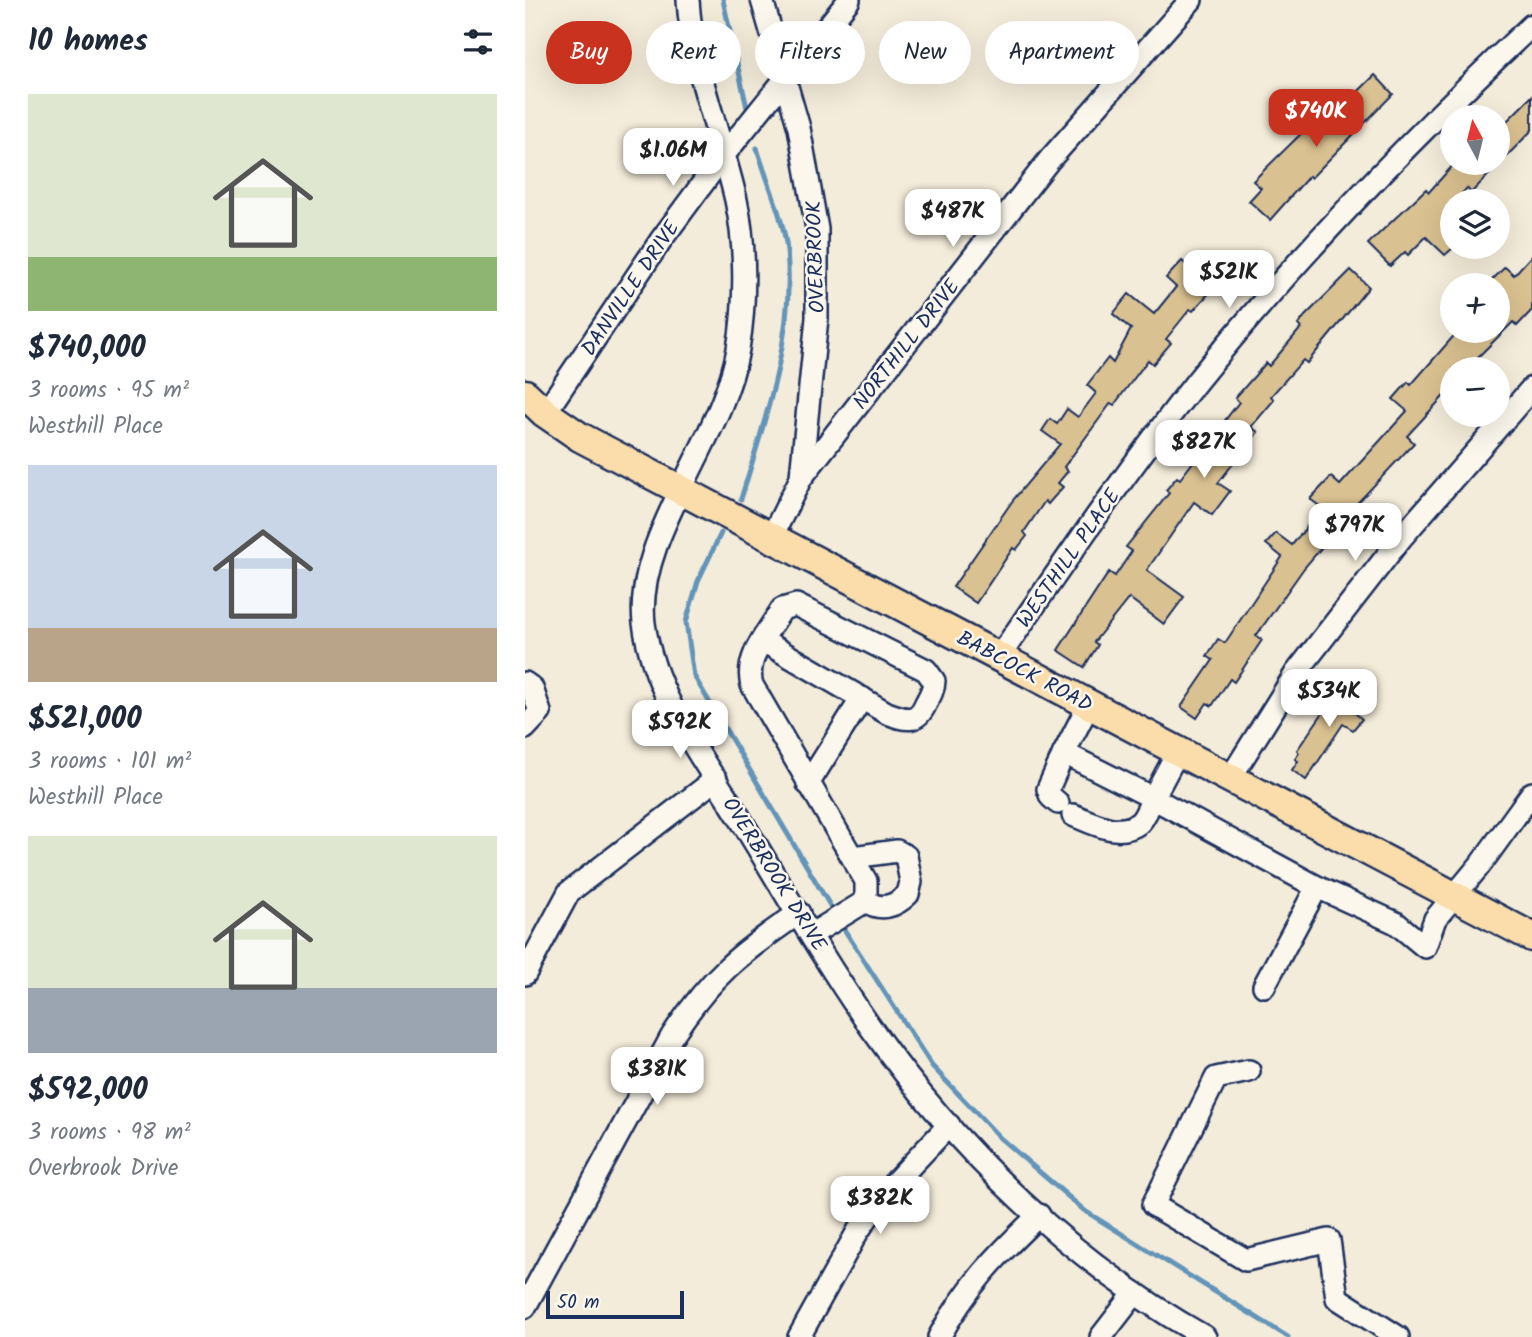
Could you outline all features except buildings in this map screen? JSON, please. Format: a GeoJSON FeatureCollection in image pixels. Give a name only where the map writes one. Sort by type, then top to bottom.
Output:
{"type":"FeatureCollection","features":[{"type":"Feature","properties":{"kind":"main road","name":"BABCOCK ROAD"},"geometry":{"type":"LineString","coordinates":[[525,394],[545,414],[580,437],[1532,937]]}},
{"type":"Feature","properties":{"kind":"street","name":"OVERBROOK DRIVE"},"geometry":{"type":"LineString","coordinates":[[688,0],[701,75],[736,201],[741,237],[742,296],[738,351],[723,405],[653,555],[645,587],[644,621],[657,678],[799,913],[820,930],[871,1027],[949,1125],[1004,1184],[1039,1215],[1135,1293],[1205,1337]]}},
{"type":"Feature","properties":{"kind":"street","name":"OVERBROOK"},"geometry":{"type":"LineString","coordinates":[[762,0],[769,21]]}},
{"type":"Feature","properties":{"kind":"street","name":"DANVILLE DRIVE"},"geometry":{"type":"LineString","coordinates":[[832,21],[849,0]]}},
{"type":"Feature","properties":{"kind":"street","name":"NORTHILL DRIVE"},"geometry":{"type":"LineString","coordinates":[[771,538],[801,478],[1050,159],[1191,0]]}},
{"type":"Feature","properties":{"kind":"street","name":"WESTHILL PLACE"},"geometry":{"type":"LineString","coordinates":[[999,657],[1128,472],[1270,295],[1433,118],[1532,25]]}},
{"type":"Feature","properties":{"kind":"street","name":"DANVILLE DRIVE"},"geometry":{"type":"LineString","coordinates":[[545,414],[661,240],[780,84]]}},
{"type":"Feature","properties":{"kind":"street","name":"OVERBROOK"},"geometry":{"type":"LineString","coordinates":[[788,84],[814,197],[819,267],[810,413],[801,478]]}},
{"type":"Feature","properties":{"kind":"street"},"geometry":{"type":"LineString","coordinates":[[1231,777],[1296,673],[1328,631],[1401,538],[1532,388]]}},
{"type":"Feature","properties":{"kind":"street"},"geometry":{"type":"LineString","coordinates":[[763,641],[887,713],[906,720],[914,719],[922,713],[934,687],[934,681],[926,670],[796,605],[782,610],[763,641],[750,663],[748,673],[808,784],[866,881],[863,904]]}},
{"type":"Feature","properties":{"kind":"street"},"geometry":{"type":"LineString","coordinates":[[525,683],[532,688],[540,712],[525,728]]}},
{"type":"Feature","properties":{"kind":"street"},"geometry":{"type":"LineString","coordinates":[[808,784],[862,698]]}},
{"type":"Feature","properties":{"kind":"street"},"geometry":{"type":"LineString","coordinates":[[1089,704],[1048,789],[1051,797],[1065,809],[1102,828],[1129,828],[1141,822],[1178,751]]}},
{"type":"Feature","properties":{"kind":"street"},"geometry":{"type":"LineString","coordinates":[[1064,753],[1317,887],[1396,923],[1425,947],[1435,919],[1532,793]]}},
{"type":"Feature","properties":{"kind":"street"},"geometry":{"type":"LineString","coordinates":[[525,974],[569,892],[716,779]]}},
{"type":"Feature","properties":{"kind":"street"},"geometry":{"type":"LineString","coordinates":[[820,930],[863,904],[888,907],[900,902],[908,894],[910,866],[906,856],[897,851],[853,857]]}},
{"type":"Feature","properties":{"kind":"street"},"geometry":{"type":"LineString","coordinates":[[1264,986],[1317,887]]}},
{"type":"Feature","properties":{"kind":"street"},"geometry":{"type":"LineString","coordinates":[[525,1307],[672,1036],[691,1006],[740,953],[799,913]]}},
{"type":"Feature","properties":{"kind":"street"},"geometry":{"type":"LineString","coordinates":[[1249,1071],[1216,1078],[1153,1205],[1245,1260],[1329,1240],[1337,1298],[1398,1337]]}},
{"type":"Feature","properties":{"kind":"street"},"geometry":{"type":"LineString","coordinates":[[799,1337],[858,1231],[883,1195],[949,1125]]}},
{"type":"Feature","properties":{"kind":"street"},"geometry":{"type":"LineString","coordinates":[[939,1337],[961,1298],[984,1268],[1039,1215]]}},
{"type":"Feature","properties":{"kind":"street"},"geometry":{"type":"LineString","coordinates":[[1101,1337],[1135,1293]]}},
{"type":"Feature","properties":{"kind":"waterway"},"geometry":{"type":"LineString","coordinates":[[723,0],[747,108]]}},
{"type":"Feature","properties":{"kind":"waterway"},"geometry":{"type":"LineString","coordinates":[[741,499],[776,377],[787,314],[787,251],[782,226],[757,148]]}},
{"type":"Feature","properties":{"kind":"waterway"},"geometry":{"type":"LineString","coordinates":[[721,533],[698,581],[686,622],[694,676],[835,914]]}},
{"type":"Feature","properties":{"kind":"waterway"},"geometry":{"type":"LineString","coordinates":[[840,923],[932,1066],[1000,1138],[1085,1211],[1288,1337]]}}]}
